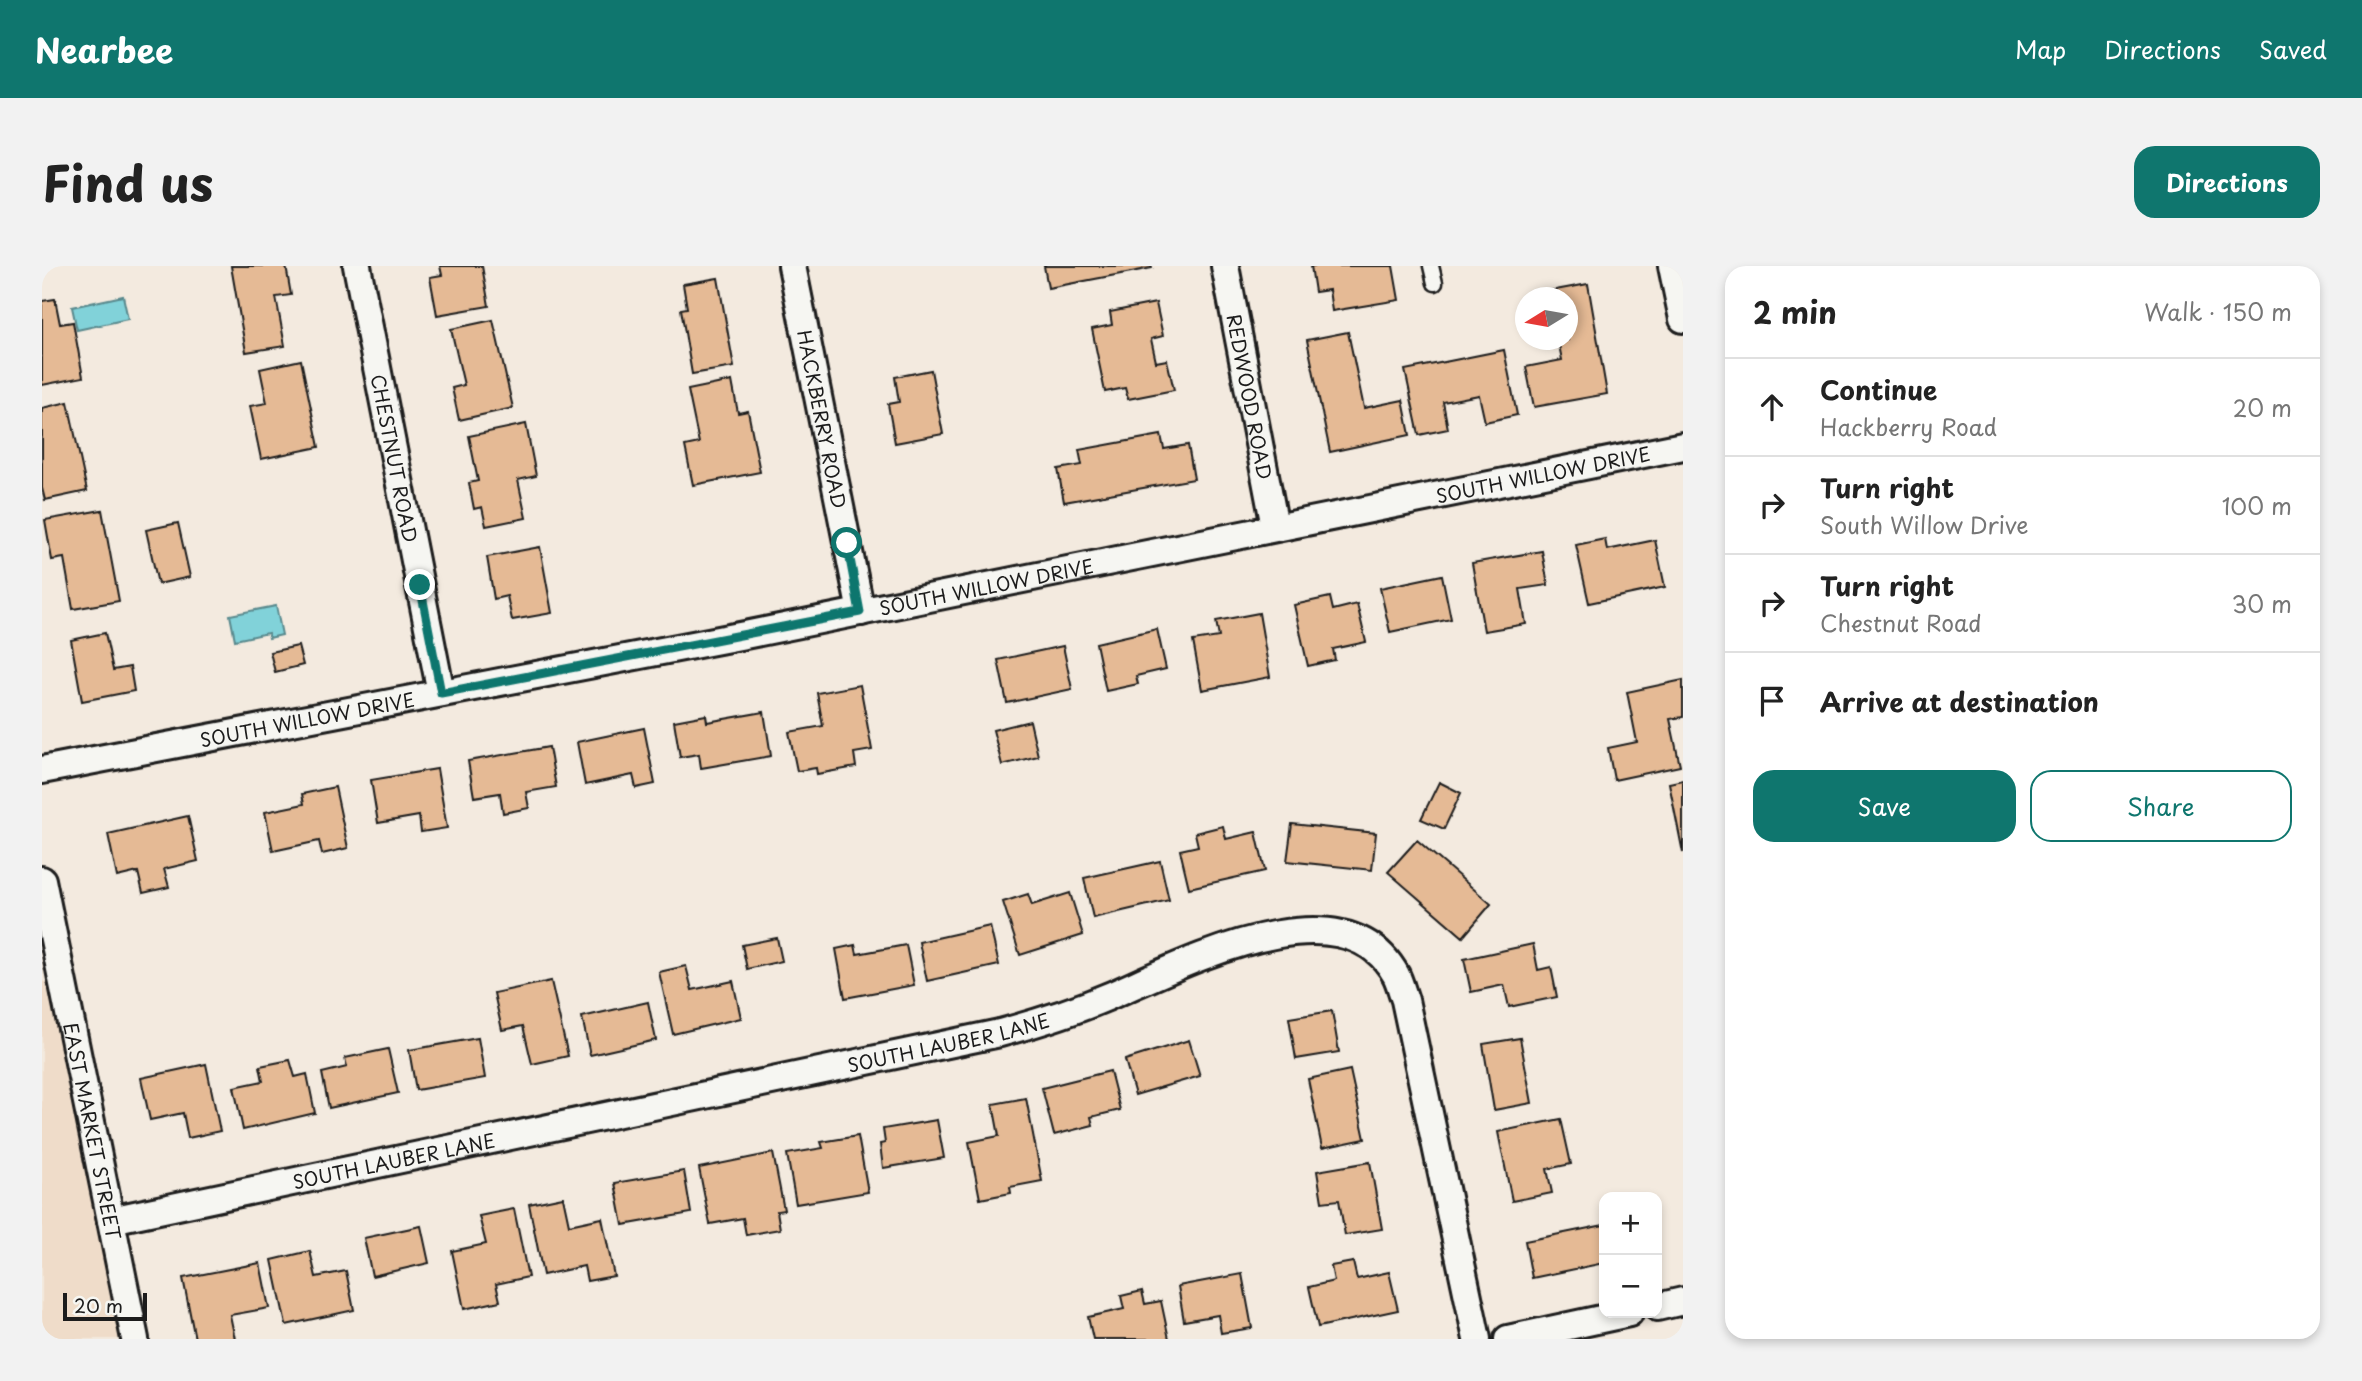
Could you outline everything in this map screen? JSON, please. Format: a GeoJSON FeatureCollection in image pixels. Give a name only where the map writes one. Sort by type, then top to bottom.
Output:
{"type":"FeatureCollection","features":[{"type":"Feature","properties":{"kind":"street","name":"CHESTNUT ROAD"},"geometry":{"type":"LineString","coordinates":[[357,266],[441,693]]}},
{"type":"Feature","properties":{"kind":"street","name":"HACKBERRY ROAD"},"geometry":{"type":"LineString","coordinates":[[792,266],[860,612]]}},
{"type":"Feature","properties":{"kind":"street","name":"REDWOOD ROAD"},"geometry":{"type":"LineString","coordinates":[[1225,266],[1275,527]]}},
{"type":"Feature","properties":{"kind":"street"},"geometry":{"type":"LineString","coordinates":[[1672,266],[1683,319]]}},
{"type":"Feature","properties":{"kind":"street","name":"SOUTH WILLOW DRIVE"},"geometry":{"type":"LineString","coordinates":[[42,770],[860,612],[1683,446]]}},
{"type":"Feature","properties":{"kind":"street","name":"EAST MARKET STREET"},"geometry":{"type":"LineString","coordinates":[[42,880],[135,1339]]}},
{"type":"Feature","properties":{"kind":"street","name":"SOUTH LAUBER LANE"},"geometry":{"type":"LineString","coordinates":[[111,1220],[1000,1033],[1073,1011],[1144,980],[1254,939],[1290,932],[1319,931],[1340,933],[1363,943],[1373,949],[1397,976],[1405,1000],[1477,1339]]}},
{"type":"Feature","properties":{"kind":"street"},"geometry":{"type":"LineString","coordinates":[[1662,1306],[1683,1301]]}},
{"type":"Feature","properties":{"kind":"street"},"geometry":{"type":"LineString","coordinates":[[1508,1339],[1606,1318]]}},
{"type":"Feature","properties":{"kind":"lane"},"geometry":{"type":"LineString","coordinates":[[1432,266],[1435,284]]}},
{"type":"Feature","properties":{"kind":"shaded area"},"geometry":{"type":"Polygon","coordinates":[[[62,978],[136,1339],[42,1339],[42,982],[62,978]]]}},
{"type":"Feature","properties":{"kind":"water"},"geometry":{"type":"Polygon","coordinates":[[[123,296],[128,319],[77,330],[72,307],[123,296]]]}},
{"type":"Feature","properties":{"kind":"water"},"geometry":{"type":"Polygon","coordinates":[[[276,606],[282,635],[269,638],[268,633],[235,640],[230,615],[276,606]]]}},
{"type":"Feature","properties":{"kind":"building"},"geometry":{"type":"Polygon","coordinates":[[[231,266],[286,266],[291,295],[276,297],[285,346],[246,352],[231,266]]]}},
{"type":"Feature","properties":{"kind":"building"},"geometry":{"type":"Polygon","coordinates":[[[440,266],[482,266],[489,306],[437,315],[430,277],[442,275],[440,266]]]}},
{"type":"Feature","properties":{"kind":"building"},"geometry":{"type":"Polygon","coordinates":[[[1044,266],[1151,266],[1152,268],[1048,288],[1044,266]]]}},
{"type":"Feature","properties":{"kind":"building"},"geometry":{"type":"Polygon","coordinates":[[[1311,266],[1393,266],[1399,300],[1332,311],[1329,290],[1315,292],[1311,266]]]}},
{"type":"Feature","properties":{"kind":"building"},"geometry":{"type":"Polygon","coordinates":[[[718,278],[734,367],[692,374],[681,309],[687,308],[683,284],[718,278]]]}},
{"type":"Feature","properties":{"kind":"building"},"geometry":{"type":"Polygon","coordinates":[[[1588,284],[1607,394],[1534,407],[1526,367],[1562,360],[1560,350],[1578,350],[1578,287],[1572,287],[1588,284]]]}},
{"type":"Feature","properties":{"kind":"building"},"geometry":{"type":"Polygon","coordinates":[[[55,299],[60,324],[73,322],[83,377],[42,385],[42,301],[55,299]]]}},
{"type":"Feature","properties":{"kind":"building"},"geometry":{"type":"Polygon","coordinates":[[[1156,303],[1163,336],[1151,339],[1156,362],[1167,360],[1174,390],[1128,399],[1125,388],[1105,392],[1092,329],[1112,325],[1110,312],[1156,303]]]}},
{"type":"Feature","properties":{"kind":"building"},"geometry":{"type":"Polygon","coordinates":[[[493,320],[513,408],[459,420],[452,388],[464,385],[451,329],[493,320]]]}},
{"type":"Feature","properties":{"kind":"building"},"geometry":{"type":"Polygon","coordinates":[[[1348,332],[1364,408],[1403,400],[1410,435],[1330,452],[1307,340],[1348,332]]]}},
{"type":"Feature","properties":{"kind":"building"},"geometry":{"type":"Polygon","coordinates":[[[1504,350],[1517,415],[1485,422],[1479,395],[1443,402],[1448,429],[1419,435],[1405,370],[1504,350]]]}},
{"type":"Feature","properties":{"kind":"building"},"geometry":{"type":"Polygon","coordinates":[[[301,360],[319,447],[261,459],[250,406],[267,403],[260,369],[301,360]]]}},
{"type":"Feature","properties":{"kind":"building"},"geometry":{"type":"Polygon","coordinates":[[[931,370],[943,434],[895,443],[888,404],[899,402],[895,377],[931,370]]]}},
{"type":"Feature","properties":{"kind":"building"},"geometry":{"type":"Polygon","coordinates":[[[732,381],[738,413],[748,411],[760,472],[693,485],[685,446],[699,443],[688,390],[732,381]]]}},
{"type":"Feature","properties":{"kind":"building"},"geometry":{"type":"Polygon","coordinates":[[[68,402],[87,491],[45,500],[42,488],[42,408],[68,402]]]}},
{"type":"Feature","properties":{"kind":"building"},"geometry":{"type":"Polygon","coordinates":[[[526,424],[536,476],[518,480],[526,518],[486,526],[482,507],[474,509],[469,483],[478,481],[469,436],[526,424]]]}},
{"type":"Feature","properties":{"kind":"building"},"geometry":{"type":"Polygon","coordinates":[[[1161,435],[1164,449],[1188,445],[1194,479],[1064,502],[1058,469],[1082,465],[1079,450],[1161,435]]]}},
{"type":"Feature","properties":{"kind":"building"},"geometry":{"type":"Polygon","coordinates":[[[102,510],[119,601],[73,609],[64,558],[52,560],[45,520],[102,510]]]}},
{"type":"Feature","properties":{"kind":"building"},"geometry":{"type":"Polygon","coordinates":[[[178,523],[190,577],[158,584],[146,530],[178,523]]]}},
{"type":"Feature","properties":{"kind":"building"},"geometry":{"type":"Polygon","coordinates":[[[1605,539],[1607,550],[1655,540],[1665,587],[1589,603],[1576,545],[1605,539]]]}},
{"type":"Feature","properties":{"kind":"building"},"geometry":{"type":"Polygon","coordinates":[[[540,547],[552,613],[512,620],[507,596],[494,599],[487,557],[540,547]]]}},
{"type":"Feature","properties":{"kind":"building"},"geometry":{"type":"Polygon","coordinates":[[[1542,551],[1548,585],[1520,589],[1526,624],[1484,631],[1472,563],[1542,551]]]}},
{"type":"Feature","properties":{"kind":"building"},"geometry":{"type":"Polygon","coordinates":[[[1442,575],[1451,619],[1390,632],[1380,588],[1442,575]]]}},
{"type":"Feature","properties":{"kind":"building"},"geometry":{"type":"Polygon","coordinates":[[[1330,597],[1333,610],[1357,604],[1366,642],[1333,649],[1335,660],[1308,666],[1294,605],[1330,597]]]}},
{"type":"Feature","properties":{"kind":"building"},"geometry":{"type":"Polygon","coordinates":[[[1259,613],[1270,677],[1202,690],[1193,641],[1219,637],[1216,621],[1259,613]]]}},
{"type":"Feature","properties":{"kind":"building"},"geometry":{"type":"Polygon","coordinates":[[[1157,629],[1166,669],[1136,676],[1138,684],[1106,691],[1096,643],[1157,629]]]}},
{"type":"Feature","properties":{"kind":"building"},"geometry":{"type":"Polygon","coordinates":[[[105,633],[113,670],[130,667],[134,691],[82,701],[71,640],[105,633]]]}},
{"type":"Feature","properties":{"kind":"building"},"geometry":{"type":"Polygon","coordinates":[[[298,646],[303,665],[275,672],[270,652],[298,646]]]}},
{"type":"Feature","properties":{"kind":"building"},"geometry":{"type":"Polygon","coordinates":[[[1063,646],[1072,689],[1007,703],[998,660],[1063,646]]]}},
{"type":"Feature","properties":{"kind":"building"},"geometry":{"type":"Polygon","coordinates":[[[1683,680],[1683,717],[1670,719],[1680,766],[1614,780],[1608,748],[1637,742],[1627,692],[1683,680]]]}},
{"type":"Feature","properties":{"kind":"building"},"geometry":{"type":"Polygon","coordinates":[[[860,685],[872,750],[854,753],[856,767],[817,774],[816,768],[797,771],[789,732],[823,726],[817,693],[860,685]]]}},
{"type":"Feature","properties":{"kind":"building"},"geometry":{"type":"Polygon","coordinates":[[[764,712],[771,756],[701,768],[699,754],[680,757],[674,721],[706,715],[707,722],[764,712]]]}},
{"type":"Feature","properties":{"kind":"building"},"geometry":{"type":"Polygon","coordinates":[[[1030,721],[1038,756],[1002,765],[993,730],[1030,721]]]}},
{"type":"Feature","properties":{"kind":"building"},"geometry":{"type":"Polygon","coordinates":[[[644,728],[655,784],[636,788],[633,775],[585,785],[577,742],[644,728]]]}},
{"type":"Feature","properties":{"kind":"building"},"geometry":{"type":"Polygon","coordinates":[[[549,747],[556,787],[526,792],[529,808],[503,813],[500,793],[474,797],[468,761],[549,747]]]}},
{"type":"Feature","properties":{"kind":"building"},"geometry":{"type":"Polygon","coordinates":[[[437,769],[447,828],[421,832],[419,816],[378,823],[371,780],[437,769]]]}},
{"type":"Feature","properties":{"kind":"building"},"geometry":{"type":"Polygon","coordinates":[[[1683,780],[1683,853],[1669,783],[1683,780]]]}},
{"type":"Feature","properties":{"kind":"building"},"geometry":{"type":"Polygon","coordinates":[[[1439,782],[1461,793],[1444,829],[1421,819],[1439,782]]]}},
{"type":"Feature","properties":{"kind":"building"},"geometry":{"type":"Polygon","coordinates":[[[335,787],[348,848],[322,854],[319,841],[273,851],[265,812],[304,804],[302,794],[335,787]]]}},
{"type":"Feature","properties":{"kind":"building"},"geometry":{"type":"Polygon","coordinates":[[[188,816],[198,861],[164,869],[169,887],[143,893],[138,872],[117,877],[108,834],[188,816]]]}},
{"type":"Feature","properties":{"kind":"building"},"geometry":{"type":"Polygon","coordinates":[[[1292,824],[1376,833],[1372,870],[1287,861],[1292,824]]]}},
{"type":"Feature","properties":{"kind":"building"},"geometry":{"type":"Polygon","coordinates":[[[1223,826],[1226,839],[1256,832],[1265,871],[1189,888],[1180,850],[1198,846],[1195,833],[1223,826]]]}},
{"type":"Feature","properties":{"kind":"building"},"geometry":{"type":"Polygon","coordinates":[[[1417,840],[1491,904],[1463,937],[1388,872],[1417,840]]]}},
{"type":"Feature","properties":{"kind":"building"},"geometry":{"type":"Polygon","coordinates":[[[1160,861],[1169,900],[1093,918],[1084,878],[1160,861]]]}},
{"type":"Feature","properties":{"kind":"building"},"geometry":{"type":"Polygon","coordinates":[[[1070,893],[1083,935],[1020,955],[1003,902],[1028,894],[1032,905],[1070,893]]]}},
{"type":"Feature","properties":{"kind":"building"},"geometry":{"type":"Polygon","coordinates":[[[990,926],[999,965],[927,981],[919,942],[990,926]]]}},
{"type":"Feature","properties":{"kind":"building"},"geometry":{"type":"Polygon","coordinates":[[[777,938],[782,961],[747,969],[742,945],[777,938]]]}},
{"type":"Feature","properties":{"kind":"building"},"geometry":{"type":"Polygon","coordinates":[[[1533,944],[1538,970],[1551,967],[1557,997],[1509,1007],[1504,985],[1471,992],[1464,959],[1533,944]]]}},
{"type":"Feature","properties":{"kind":"building"},"geometry":{"type":"Polygon","coordinates":[[[855,945],[857,954],[906,945],[914,985],[845,998],[836,949],[855,945]]]}},
{"type":"Feature","properties":{"kind":"building"},"geometry":{"type":"Polygon","coordinates":[[[686,966],[692,990],[733,981],[741,1018],[673,1034],[659,972],[686,966]]]}},
{"type":"Feature","properties":{"kind":"building"},"geometry":{"type":"Polygon","coordinates":[[[551,981],[568,1056],[532,1064],[523,1026],[502,1030],[494,993],[551,981]]]}},
{"type":"Feature","properties":{"kind":"building"},"geometry":{"type":"Polygon","coordinates":[[[648,1002],[656,1040],[590,1055],[582,1017],[648,1002]]]}},
{"type":"Feature","properties":{"kind":"building"},"geometry":{"type":"Polygon","coordinates":[[[1332,1011],[1339,1052],[1296,1059],[1289,1018],[1332,1011]]]}},
{"type":"Feature","properties":{"kind":"building"},"geometry":{"type":"Polygon","coordinates":[[[478,1038],[485,1078],[416,1090],[409,1050],[478,1038]]]}},
{"type":"Feature","properties":{"kind":"building"},"geometry":{"type":"Polygon","coordinates":[[[1520,1038],[1532,1103],[1494,1110],[1483,1044],[1520,1038]]]}},
{"type":"Feature","properties":{"kind":"building"},"geometry":{"type":"Polygon","coordinates":[[[1189,1040],[1200,1076],[1135,1095],[1125,1060],[1189,1040]]]}},
{"type":"Feature","properties":{"kind":"building"},"geometry":{"type":"Polygon","coordinates":[[[388,1049],[398,1093],[329,1108],[322,1073],[347,1067],[345,1058],[388,1049]]]}},
{"type":"Feature","properties":{"kind":"building"},"geometry":{"type":"Polygon","coordinates":[[[290,1060],[295,1077],[307,1074],[315,1113],[243,1130],[234,1087],[263,1081],[260,1066],[290,1060]]]}},
{"type":"Feature","properties":{"kind":"building"},"geometry":{"type":"Polygon","coordinates":[[[206,1064],[220,1131],[188,1138],[183,1113],[150,1120],[141,1078],[206,1064]]]}},
{"type":"Feature","properties":{"kind":"building"},"geometry":{"type":"Polygon","coordinates":[[[1350,1070],[1365,1139],[1322,1148],[1308,1079],[1350,1070]]]}},
{"type":"Feature","properties":{"kind":"building"},"geometry":{"type":"Polygon","coordinates":[[[1110,1071],[1120,1110],[1091,1117],[1093,1125],[1054,1135],[1042,1088],[1110,1071]]]}},
{"type":"Feature","properties":{"kind":"building"},"geometry":{"type":"Polygon","coordinates":[[[1026,1098],[1042,1181],[1010,1187],[1011,1193],[980,1199],[969,1142],[999,1136],[993,1104],[1026,1098]]]}},
{"type":"Feature","properties":{"kind":"building"},"geometry":{"type":"Polygon","coordinates":[[[1561,1119],[1571,1164],[1547,1169],[1552,1193],[1512,1201],[1498,1132],[1561,1119]]]}},
{"type":"Feature","properties":{"kind":"building"},"geometry":{"type":"Polygon","coordinates":[[[937,1120],[944,1158],[883,1168],[880,1144],[885,1143],[883,1129],[937,1120]]]}},
{"type":"Feature","properties":{"kind":"building"},"geometry":{"type":"Polygon","coordinates":[[[858,1136],[868,1192],[796,1204],[787,1154],[823,1148],[821,1142],[858,1136]]]}},
{"type":"Feature","properties":{"kind":"building"},"geometry":{"type":"Polygon","coordinates":[[[773,1153],[784,1210],[777,1211],[780,1229],[746,1235],[743,1218],[710,1224],[699,1168],[773,1153]]]}},
{"type":"Feature","properties":{"kind":"building"},"geometry":{"type":"Polygon","coordinates":[[[1370,1162],[1382,1229],[1345,1235],[1339,1200],[1322,1202],[1317,1171],[1370,1162]]]}},
{"type":"Feature","properties":{"kind":"building"},"geometry":{"type":"Polygon","coordinates":[[[684,1171],[691,1213],[623,1225],[615,1183],[684,1171]]]}},
{"type":"Feature","properties":{"kind":"building"},"geometry":{"type":"Polygon","coordinates":[[[563,1197],[569,1225],[602,1218],[614,1276],[587,1281],[584,1266],[543,1275],[529,1204],[563,1197]]]}},
{"type":"Feature","properties":{"kind":"building"},"geometry":{"type":"Polygon","coordinates":[[[514,1209],[528,1277],[496,1284],[500,1301],[464,1309],[452,1251],[486,1244],[479,1216],[514,1209]]]}},
{"type":"Feature","properties":{"kind":"building"},"geometry":{"type":"Polygon","coordinates":[[[421,1226],[429,1263],[372,1276],[364,1238],[421,1226]]]}},
{"type":"Feature","properties":{"kind":"building"},"geometry":{"type":"Polygon","coordinates":[[[1599,1226],[1599,1264],[1532,1278],[1525,1241],[1599,1226]]]}},
{"type":"Feature","properties":{"kind":"building"},"geometry":{"type":"Polygon","coordinates":[[[310,1251],[316,1277],[346,1271],[354,1310],[286,1325],[272,1260],[310,1251]]]}},
{"type":"Feature","properties":{"kind":"building"},"geometry":{"type":"Polygon","coordinates":[[[1353,1262],[1357,1279],[1389,1272],[1398,1310],[1318,1327],[1309,1287],[1334,1281],[1331,1266],[1353,1262]]]}},
{"type":"Feature","properties":{"kind":"building"},"geometry":{"type":"Polygon","coordinates":[[[260,1263],[269,1308],[230,1315],[235,1339],[195,1339],[183,1278],[260,1263]]]}},
{"type":"Feature","properties":{"kind":"building"},"geometry":{"type":"Polygon","coordinates":[[[1242,1274],[1252,1328],[1221,1333],[1218,1315],[1184,1321],[1178,1286],[1242,1274]]]}},
{"type":"Feature","properties":{"kind":"building"},"geometry":{"type":"Polygon","coordinates":[[[1142,1291],[1145,1304],[1161,1301],[1169,1339],[1093,1339],[1088,1317],[1124,1309],[1121,1296],[1142,1291]]]}},
{"type":"Feature","properties":{"kind":"route"},"geometry":{"type":"LineString","coordinates":[[420,585],[441,693],[860,612],[847,543]]}}]}
